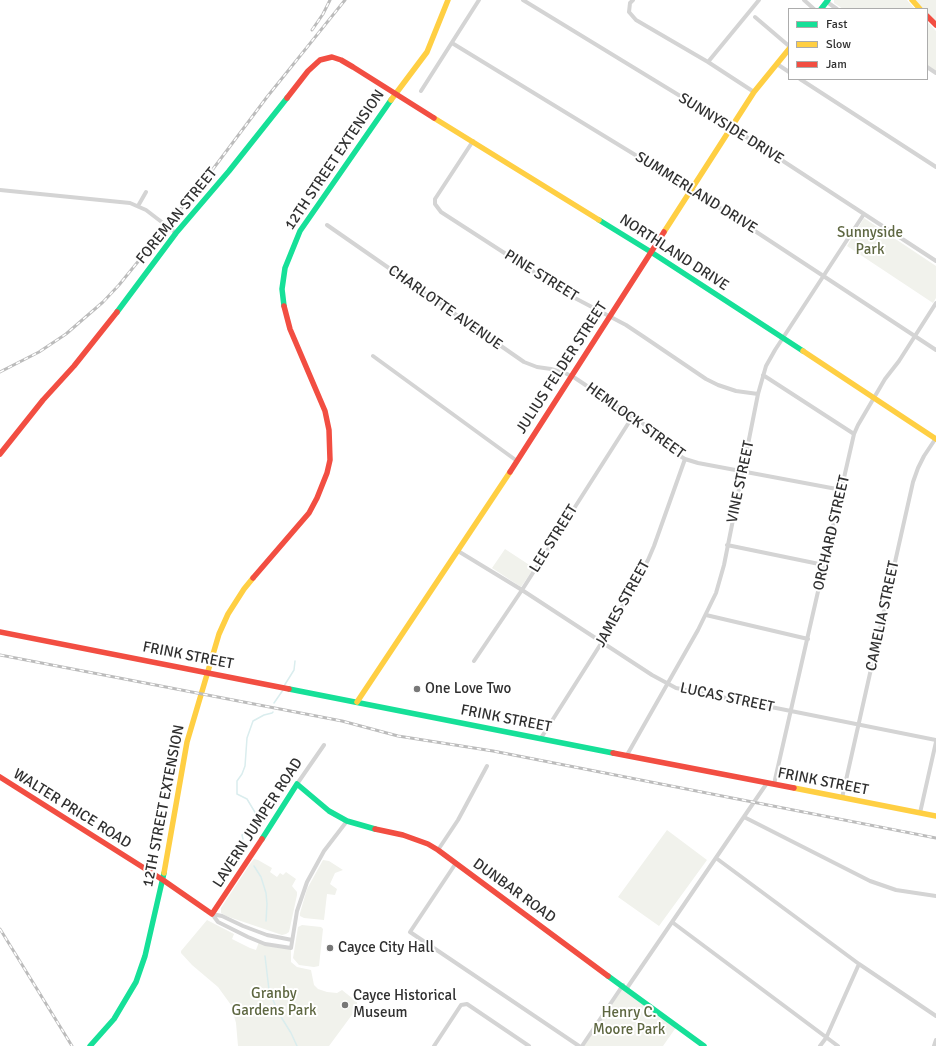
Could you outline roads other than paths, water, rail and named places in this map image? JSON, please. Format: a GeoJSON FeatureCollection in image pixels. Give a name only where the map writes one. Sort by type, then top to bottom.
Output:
{"type":"FeatureCollection","features":[{"type":"Feature","properties":{"kind":"street","name":"12TH STREET EXTENSION"},"geometry":{"type":"LineString","coordinates":[[90,1046],[114,1019],[136,982],[145,956],[163,880],[187,742],[219,634],[228,614],[244,589],[309,513],[327,473],[330,460],[329,430],[325,411],[292,335],[284,306],[282,289],[285,268],[300,231],[396,93],[427,52],[448,0]]}},
{"type":"Feature","properties":{"kind":"street"},"geometry":{"type":"LineString","coordinates":[[421,90],[479,0]]}},
{"type":"Feature","properties":{"kind":"street","name":"SUNNYSIDE DRIVE"},"geometry":{"type":"LineString","coordinates":[[524,0],[731,127],[936,261]]}},
{"type":"Feature","properties":{"kind":"street"},"geometry":{"type":"LineString","coordinates":[[633,0],[629,8],[629,12],[633,17],[708,62],[754,92]]}},
{"type":"Feature","properties":{"kind":"street"},"geometry":{"type":"LineString","coordinates":[[708,62],[759,0]]}},
{"type":"Feature","properties":{"kind":"street"},"geometry":{"type":"LineString","coordinates":[[804,0],[813,8]]}},
{"type":"Feature","properties":{"kind":"street"},"geometry":{"type":"LineString","coordinates":[[912,0],[919,8]]}},
{"type":"Feature","properties":{"kind":"street"},"geometry":{"type":"LineString","coordinates":[[827,1],[837,8]]}},
{"type":"Feature","properties":{"kind":"street"},"geometry":{"type":"LineString","coordinates":[[755,17],[788,45]]}},
{"type":"Feature","properties":{"kind":"street"},"geometry":{"type":"LineString","coordinates":[[928,17],[936,25]]}},
{"type":"Feature","properties":{"kind":"street","name":"SUMMERLAND DRIVE"},"geometry":{"type":"LineString","coordinates":[[452,43],[691,189],[936,350]]}},
{"type":"Feature","properties":{"kind":"street","name":"JULIUS FELDER STREET"},"geometry":{"type":"LineString","coordinates":[[358,702],[517,461],[754,92],[788,50]]}},
{"type":"Feature","properties":{"kind":"street","name":"FOREMAN STREET"},"geometry":{"type":"LineString","coordinates":[[0,454],[43,400],[105,329],[176,233],[229,172],[312,66],[320,60],[332,57],[341,60],[396,93]]}},
{"type":"Feature","properties":{"kind":"street"},"geometry":{"type":"LineString","coordinates":[[777,64],[788,71]]}},
{"type":"Feature","properties":{"kind":"street"},"geometry":{"type":"LineString","coordinates":[[802,80],[936,167]]}},
{"type":"Feature","properties":{"kind":"street","name":"NORTHLAND DRIVE"},"geometry":{"type":"LineString","coordinates":[[396,93],[651,252],[936,438]]}},
{"type":"Feature","properties":{"kind":"street","name":"PINE STREET"},"geometry":{"type":"LineString","coordinates":[[473,141],[435,199],[435,204],[441,212],[571,296],[644,337],[718,386],[736,391],[758,394]]}},
{"type":"Feature","properties":{"kind":"street"},"geometry":{"type":"LineString","coordinates":[[0,190],[125,202],[138,206],[158,218],[176,233]]}},
{"type":"Feature","properties":{"kind":"street"},"geometry":{"type":"LineString","coordinates":[[138,206],[146,192]]}},
{"type":"Feature","properties":{"kind":"street","name":"VINE STREET"},"geometry":{"type":"LineString","coordinates":[[627,755],[712,604],[721,579],[758,394],[763,375],[770,358],[864,214]]}},
{"type":"Feature","properties":{"kind":"street","name":"CHARLOTTE AVENUE"},"geometry":{"type":"LineString","coordinates":[[327,225],[524,362],[537,367],[551,369],[571,375]]}},
{"type":"Feature","properties":{"kind":"street","name":"ORCHARD STREET"},"geometry":{"type":"LineString","coordinates":[[774,784],[854,434],[874,398],[936,302]]}},
{"type":"Feature","properties":{"kind":"street"},"geometry":{"type":"LineString","coordinates":[[373,356],[517,461]]}},
{"type":"Feature","properties":{"kind":"street","name":"HEMLOCK STREET"},"geometry":{"type":"LineString","coordinates":[[571,375],[633,416],[659,436],[675,453],[685,459],[698,463],[842,490]]}},
{"type":"Feature","properties":{"kind":"street"},"geometry":{"type":"LineString","coordinates":[[763,375],[854,434]]}},
{"type":"Feature","properties":{"kind":"street","name":"LEE STREET"},"geometry":{"type":"LineString","coordinates":[[474,661],[522,590],[633,416]]}},
{"type":"Feature","properties":{"kind":"street","name":"CAMELIA STREET"},"geometry":{"type":"LineString","coordinates":[[842,798],[913,482],[924,456],[936,438]]}},
{"type":"Feature","properties":{"kind":"street","name":"JAMES STREET"},"geometry":{"type":"LineString","coordinates":[[541,738],[602,642],[648,560],[685,459]]}},
{"type":"Feature","properties":{"kind":"street"},"geometry":{"type":"LineString","coordinates":[[727,545],[824,565]]}},
{"type":"Feature","properties":{"kind":"street","name":"LUCAS STREET"},"geometry":{"type":"LineString","coordinates":[[458,551],[522,590],[667,683],[681,690],[936,741]]}},
{"type":"Feature","properties":{"kind":"street"},"geometry":{"type":"LineString","coordinates":[[706,615],[808,639]]}},
{"type":"Feature","properties":{"kind":"street","name":"FRINK STREET"},"geometry":{"type":"LineString","coordinates":[[0,632],[936,816]]}},
{"type":"Feature","properties":{"kind":"street"},"geometry":{"type":"LineString","coordinates":[[920,813],[936,741]]}},
{"type":"Feature","properties":{"kind":"street","name":"LAVERN JUMPER ROAD"},"geometry":{"type":"LineString","coordinates":[[212,914],[324,745]]}},
{"type":"Feature","properties":{"kind":"street"},"geometry":{"type":"LineString","coordinates":[[438,850],[461,816],[486,766]]}},
{"type":"Feature","properties":{"kind":"street","name":"WALTER PRICE ROAD"},"geometry":{"type":"LineString","coordinates":[[0,777],[163,880],[212,914]]}},
{"type":"Feature","properties":{"kind":"street"},"geometry":{"type":"LineString","coordinates":[[456,863],[410,932],[581,1046],[672,922],[767,783]]}},
{"type":"Feature","properties":{"kind":"street","name":"DUNBAR ROAD"},"geometry":{"type":"LineString","coordinates":[[297,784],[329,811],[347,821],[365,827],[403,834],[428,844],[438,850],[704,1046]]}},
{"type":"Feature","properties":{"kind":"street"},"geometry":{"type":"LineString","coordinates":[[744,817],[870,881],[896,890],[936,896]]}},
{"type":"Feature","properties":{"kind":"street"},"geometry":{"type":"LineString","coordinates":[[212,914],[218,922],[248,937],[265,944],[291,948],[297,911],[307,882],[324,851],[347,821]]}},
{"type":"Feature","properties":{"kind":"street"},"geometry":{"type":"LineString","coordinates":[[716,858],[858,964],[936,1016]]}},
{"type":"Feature","properties":{"kind":"street"},"geometry":{"type":"LineString","coordinates":[[212,914],[222,916],[267,935],[292,940]]}},
{"type":"Feature","properties":{"kind":"street"},"geometry":{"type":"LineString","coordinates":[[672,922],[838,1046]]}},
{"type":"Feature","properties":{"kind":"street"},"geometry":{"type":"LineString","coordinates":[[820,1046],[826,1038],[858,964]]}},
{"type":"Feature","properties":{"kind":"street"},"geometry":{"type":"LineString","coordinates":[[434,1046],[461,1005],[468,1004],[529,1046]]}},
{"type":"Feature","properties":{"kind":"street"},"geometry":{"type":"LineString","coordinates":[[934,1046],[936,1040]]}},
{"type":"Feature","properties":{"kind":"waterway"},"geometry":{"type":"LineString","coordinates":[[284,686],[294,670],[295,661]]}},
{"type":"Feature","properties":{"kind":"waterway"},"geometry":{"type":"LineString","coordinates":[[274,703],[283,690]]}},
{"type":"Feature","properties":{"kind":"waterway"},"geometry":{"type":"LineString","coordinates":[[243,839],[242,835],[245,832],[253,830],[258,826],[256,814],[247,799],[237,794],[237,781],[245,766],[247,738],[253,721],[273,712]]}},
{"type":"Feature","properties":{"kind":"waterway"},"geometry":{"type":"LineString","coordinates":[[254,866],[261,877],[266,893],[266,921]]}},
{"type":"Feature","properties":{"kind":"waterway"},"geometry":{"type":"LineString","coordinates":[[265,956],[269,990],[278,1012],[297,1046]]}},
{"type":"Feature","properties":{"kind":"railway"},"geometry":{"type":"LineString","coordinates":[[312,30],[323,14],[330,0]]}},
{"type":"Feature","properties":{"kind":"railway"},"geometry":{"type":"LineString","coordinates":[[0,372],[39,352],[66,334],[103,302],[119,285],[210,173],[267,97],[345,0]]}},
{"type":"Feature","properties":{"kind":"railway"},"geometry":{"type":"LineString","coordinates":[[0,655],[342,721],[398,736],[493,751],[936,838]]}},
{"type":"Feature","properties":{"kind":"railway"},"geometry":{"type":"LineString","coordinates":[[0,929],[72,1046]]}},
{"type":"Feature","properties":{"kind":"place","name":"One Love Two"},"geometry":{"type":"Point","coordinates":[417,689]}},
{"type":"Feature","properties":{"kind":"place","name":"Cayce City Hall"},"geometry":{"type":"Point","coordinates":[330,948]}},
{"type":"Feature","properties":{"kind":"place","name":"Cayce Historical Museum"},"geometry":{"type":"Point","coordinates":[345,1005]}},
{"type":"Feature","properties":{"kind":"park label","name":"Sunnyside Park"},"geometry":{"type":"Point","coordinates":[870,242]}},
{"type":"Feature","properties":{"kind":"park label","name":"Granby Gardens Park"},"geometry":{"type":"Point","coordinates":[274,1002]}},
{"type":"Feature","properties":{"kind":"park label","name":"Henry C. Moore Park"},"geometry":{"type":"Point","coordinates":[629,1022]}}]}
